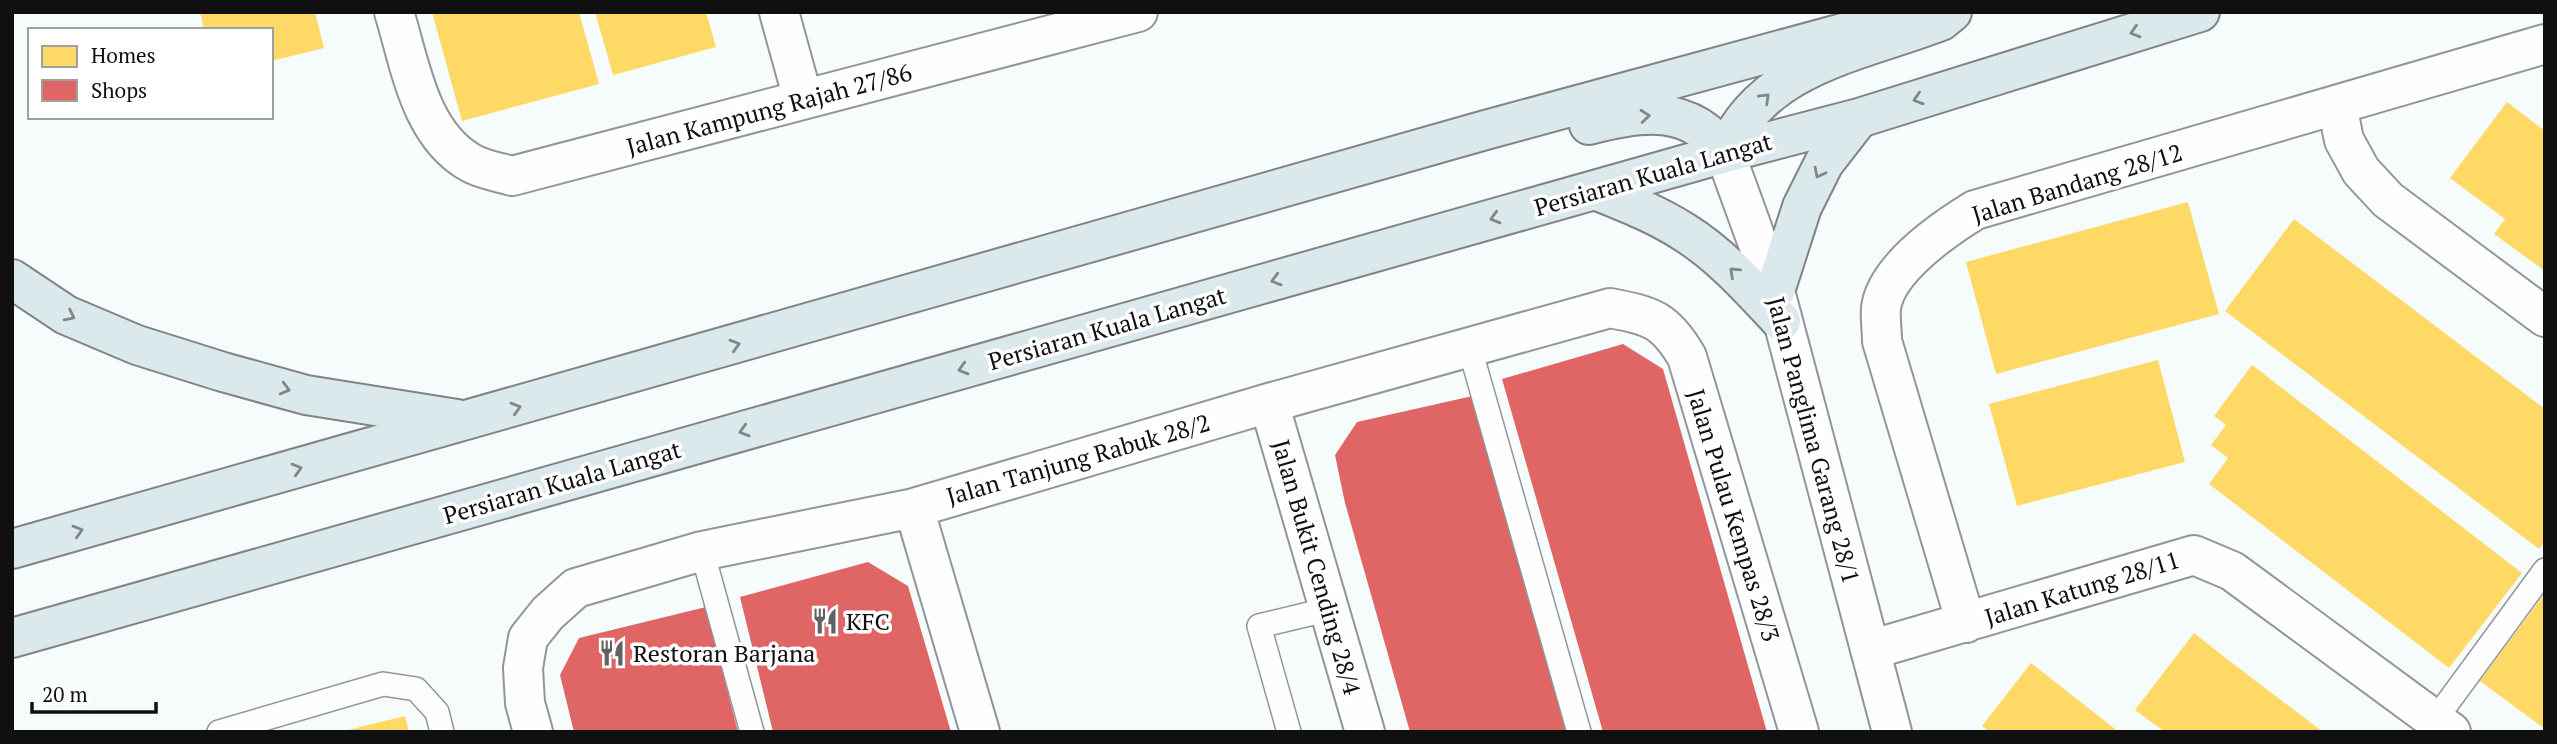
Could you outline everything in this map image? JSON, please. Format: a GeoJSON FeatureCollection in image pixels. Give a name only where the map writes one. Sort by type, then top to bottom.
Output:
{"type":"FeatureCollection","features":[{"type":"Feature","properties":{"kind":"main road"},"geometry":{"type":"LineString","coordinates":[[12,549],[470,421],[1482,131],[1920,12]]}},
{"type":"Feature","properties":{"kind":"main road"},"geometry":{"type":"LineString","coordinates":[[1725,153],[1736,127],[1772,91],[1791,79],[1853,51],[1941,21],[1952,12]]}},
{"type":"Feature","properties":{"kind":"main road","name":"Persiaran Kuala Langat"},"geometry":{"type":"LineString","coordinates":[[12,638],[1859,117],[2200,12]]}},
{"type":"Feature","properties":{"kind":"main road"},"geometry":{"type":"LineString","coordinates":[[1482,131],[1548,136],[1603,121],[1669,114],[1690,120],[1712,133],[1725,153]]}},
{"type":"Feature","properties":{"kind":"main road"},"geometry":{"type":"LineString","coordinates":[[1595,190],[1685,232],[1778,306],[1802,207],[1824,163],[1859,117]]}},
{"type":"Feature","properties":{"kind":"main road"},"geometry":{"type":"LineString","coordinates":[[12,279],[66,315],[137,345],[223,372],[306,395],[470,421]]}},
{"type":"Feature","properties":{"kind":"street","name":"Jalan Kampung Rajah 27/86"},"geometry":{"type":"LineString","coordinates":[[394,12],[423,109],[447,141],[471,163],[512,176],[1138,12]]}},
{"type":"Feature","properties":{"kind":"street"},"geometry":{"type":"LineString","coordinates":[[779,12],[803,99]]}},
{"type":"Feature","properties":{"kind":"street","name":"Jalan Bandang 28/12"},"geometry":{"type":"LineString","coordinates":[[1966,623],[1882,341],[1881,305],[1895,276],[1945,228],[1975,210],[2545,44]]}},
{"type":"Feature","properties":{"kind":"street"},"geometry":{"type":"LineString","coordinates":[[2337,105],[2344,139],[2361,171],[2388,200],[2545,317]]}},
{"type":"Feature","properties":{"kind":"street","name":"Jalan Panglima Garang 28/1"},"geometry":{"type":"LineString","coordinates":[[1725,153],[1778,306],[1892,732]]}},
{"type":"Feature","properties":{"kind":"street","name":"Jalan Tanjung Rabuk 28/2"},"geometry":{"type":"LineString","coordinates":[[533,732],[525,703],[523,668],[528,638],[576,589],[702,551],[914,508],[1269,403],[1471,349],[1609,307],[1645,314]]}},
{"type":"Feature","properties":{"kind":"street","name":"Jalan Pulau Kempas 28/3"},"geometry":{"type":"LineString","coordinates":[[1645,314],[1673,332],[1687,357],[1799,732]]}},
{"type":"Feature","properties":{"kind":"street","name":"Jalan Bukit Cending 28/4"},"geometry":{"type":"LineString","coordinates":[[1269,403],[1365,732]]}},
{"type":"Feature","properties":{"kind":"street"},"geometry":{"type":"LineString","coordinates":[[914,508],[980,732]]}},
{"type":"Feature","properties":{"kind":"street","name":"Jalan Katung 28/11"},"geometry":{"type":"LineString","coordinates":[[1870,650],[2194,555],[2232,571],[2443,726]]}},
{"type":"Feature","properties":{"kind":"lane"},"geometry":{"type":"LineString","coordinates":[[1471,349],[1578,732]]}},
{"type":"Feature","properties":{"kind":"lane"},"geometry":{"type":"LineString","coordinates":[[702,551],[752,732]]}},
{"type":"Feature","properties":{"kind":"lane"},"geometry":{"type":"LineString","coordinates":[[2443,726],[2545,570]]}},
{"type":"Feature","properties":{"kind":"lane"},"geometry":{"type":"LineString","coordinates":[[1289,732],[1259,626],[1330,609]]}},
{"type":"Feature","properties":{"kind":"lane"},"geometry":{"type":"LineString","coordinates":[[219,732],[383,684],[416,689],[437,712],[443,732]]}},
{"type":"Feature","properties":{"kind":"building: Homes"},"geometry":{"type":"Polygon","coordinates":[[[200,12],[315,12],[324,48],[273,61],[273,28],[204,28],[200,12]]]}},
{"type":"Feature","properties":{"kind":"building: Homes"},"geometry":{"type":"Polygon","coordinates":[[[432,12],[579,12],[599,84],[462,121],[432,12]]]}},
{"type":"Feature","properties":{"kind":"building: Homes"},"geometry":{"type":"Polygon","coordinates":[[[595,12],[706,12],[716,47],[613,75],[595,12]]]}},
{"type":"Feature","properties":{"kind":"building: Homes"},"geometry":{"type":"Polygon","coordinates":[[[2507,102],[2545,131],[2545,271],[2494,234],[2505,219],[2450,178],[2507,102]]]}},
{"type":"Feature","properties":{"kind":"building: Homes"},"geometry":{"type":"Polygon","coordinates":[[[2188,202],[2219,314],[1996,374],[1966,262],[2188,202]]]}},
{"type":"Feature","properties":{"kind":"building: Homes"},"geometry":{"type":"Polygon","coordinates":[[[2294,219],[2545,409],[2545,541],[2539,549],[2225,311],[2294,219]]]}},
{"type":"Feature","properties":{"kind":"building: Homes"},"geometry":{"type":"Polygon","coordinates":[[[2158,360],[2185,462],[2017,506],[1989,404],[2158,360]]]}},
{"type":"Feature","properties":{"kind":"building: Homes"},"geometry":{"type":"Polygon","coordinates":[[[2252,365],[2522,573],[2449,668],[2209,484],[2228,458],[2211,445],[2226,425],[2214,416],[2252,365]]]}},
{"type":"Feature","properties":{"kind":"building: Homes"},"geometry":{"type":"Polygon","coordinates":[[[2545,593],[2545,729],[2480,681],[2545,593]]]}},
{"type":"Feature","properties":{"kind":"building: Homes"},"geometry":{"type":"Polygon","coordinates":[[[2194,633],[2323,732],[2165,732],[2135,710],[2194,633]]]}},
{"type":"Feature","properties":{"kind":"building: Homes"},"geometry":{"type":"Polygon","coordinates":[[[2031,663],[2119,732],[1990,732],[1982,726],[2031,663]]]}},
{"type":"Feature","properties":{"kind":"building: Homes"},"geometry":{"type":"Polygon","coordinates":[[[405,716],[409,732],[344,731],[405,716]]]}},
{"type":"Feature","properties":{"kind":"building: Shops"},"geometry":{"type":"Polygon","coordinates":[[[1623,344],[1663,369],[1767,732],[1603,732],[1502,379],[1623,344]]]}},
{"type":"Feature","properties":{"kind":"building: Shops"},"geometry":{"type":"Polygon","coordinates":[[[1477,395],[1574,732],[1410,732],[1345,503],[1335,455],[1357,422],[1477,395]]]}},
{"type":"Feature","properties":{"kind":"building: Shops"},"geometry":{"type":"Polygon","coordinates":[[[868,562],[908,586],[951,732],[773,732],[740,597],[868,562]]]}},
{"type":"Feature","properties":{"kind":"building: Shops"},"geometry":{"type":"Polygon","coordinates":[[[706,607],[738,732],[574,732],[560,675],[579,638],[706,607]]]}},
{"type":"Feature","properties":{"kind":"place","name":"KFC"},"geometry":{"type":"Point","coordinates":[825,621]}},
{"type":"Feature","properties":{"kind":"place","name":"Restoran Barjana"},"geometry":{"type":"Point","coordinates":[612,653]}}]}
